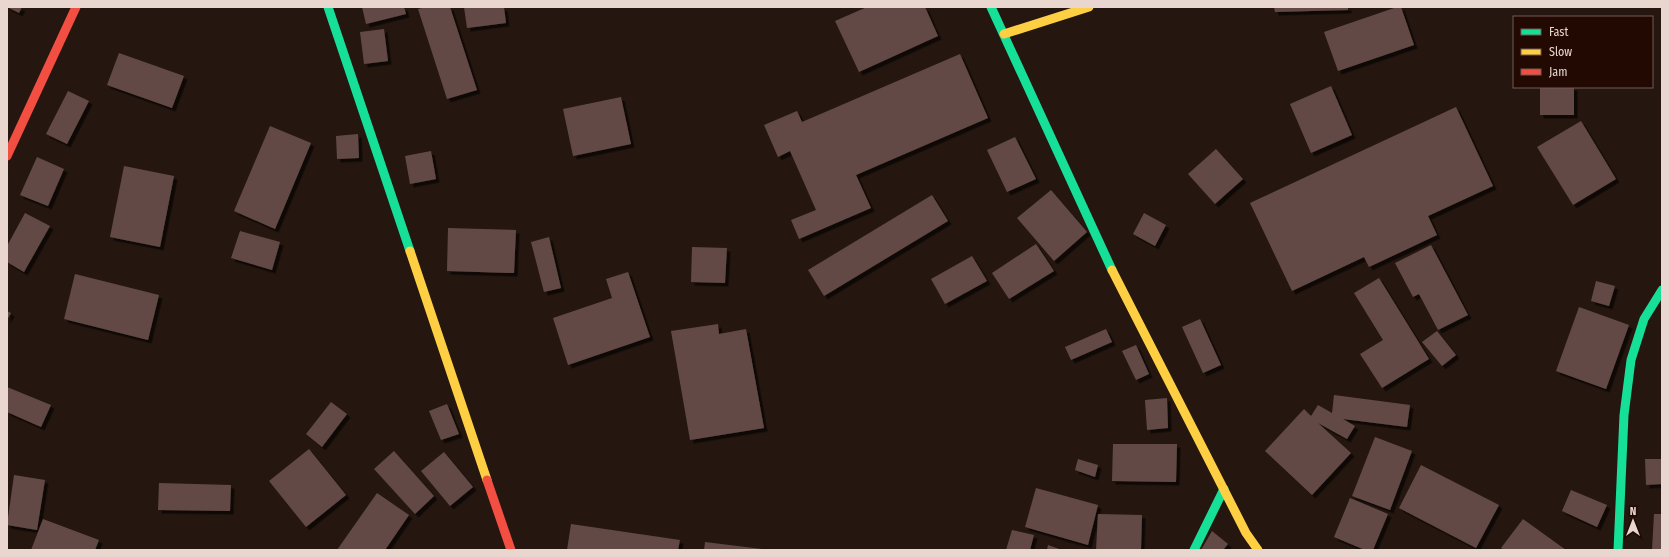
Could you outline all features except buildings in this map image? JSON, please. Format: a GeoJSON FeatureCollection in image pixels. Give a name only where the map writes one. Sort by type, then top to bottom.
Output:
{"type":"FeatureCollection","features":[{"type":"Feature","properties":{"kind":"street"},"geometry":{"type":"LineString","coordinates":[[7,156],[76,7]]}},
{"type":"Feature","properties":{"kind":"street"},"geometry":{"type":"LineString","coordinates":[[328,7],[511,550]]}},
{"type":"Feature","properties":{"kind":"street"},"geometry":{"type":"LineString","coordinates":[[991,7],[1101,248],[1246,533],[1258,550]]}},
{"type":"Feature","properties":{"kind":"street"},"geometry":{"type":"LineString","coordinates":[[1004,34],[1089,7]]}},
{"type":"Feature","properties":{"kind":"street"},"geometry":{"type":"LineString","coordinates":[[1618,550],[1624,415],[1631,360],[1644,319],[1662,290]]}},
{"type":"Feature","properties":{"kind":"street"},"geometry":{"type":"LineString","coordinates":[[1194,550],[1224,489]]}},
{"type":"Feature","properties":{"kind":"traffic: fast"},"geometry":{"type":"LineString","coordinates":[[328,7],[410,251]]}},
{"type":"Feature","properties":{"kind":"traffic: fast"},"geometry":{"type":"LineString","coordinates":[[991,7],[1112,270]]}},
{"type":"Feature","properties":{"kind":"traffic: fast"},"geometry":{"type":"LineString","coordinates":[[1618,550],[1624,415],[1631,360],[1644,319],[1662,290]]}},
{"type":"Feature","properties":{"kind":"traffic: fast"},"geometry":{"type":"LineString","coordinates":[[1194,550],[1224,489]]}},
{"type":"Feature","properties":{"kind":"traffic: slow"},"geometry":{"type":"LineString","coordinates":[[1004,34],[1089,7]]}},
{"type":"Feature","properties":{"kind":"traffic: slow"},"geometry":{"type":"LineString","coordinates":[[410,251],[487,480]]}},
{"type":"Feature","properties":{"kind":"traffic: slow"},"geometry":{"type":"LineString","coordinates":[[1112,270],[1246,533],[1258,550]]}},
{"type":"Feature","properties":{"kind":"traffic: jam"},"geometry":{"type":"LineString","coordinates":[[7,156],[76,7]]}},
{"type":"Feature","properties":{"kind":"traffic: jam"},"geometry":{"type":"LineString","coordinates":[[487,480],[511,550]]}}]}
